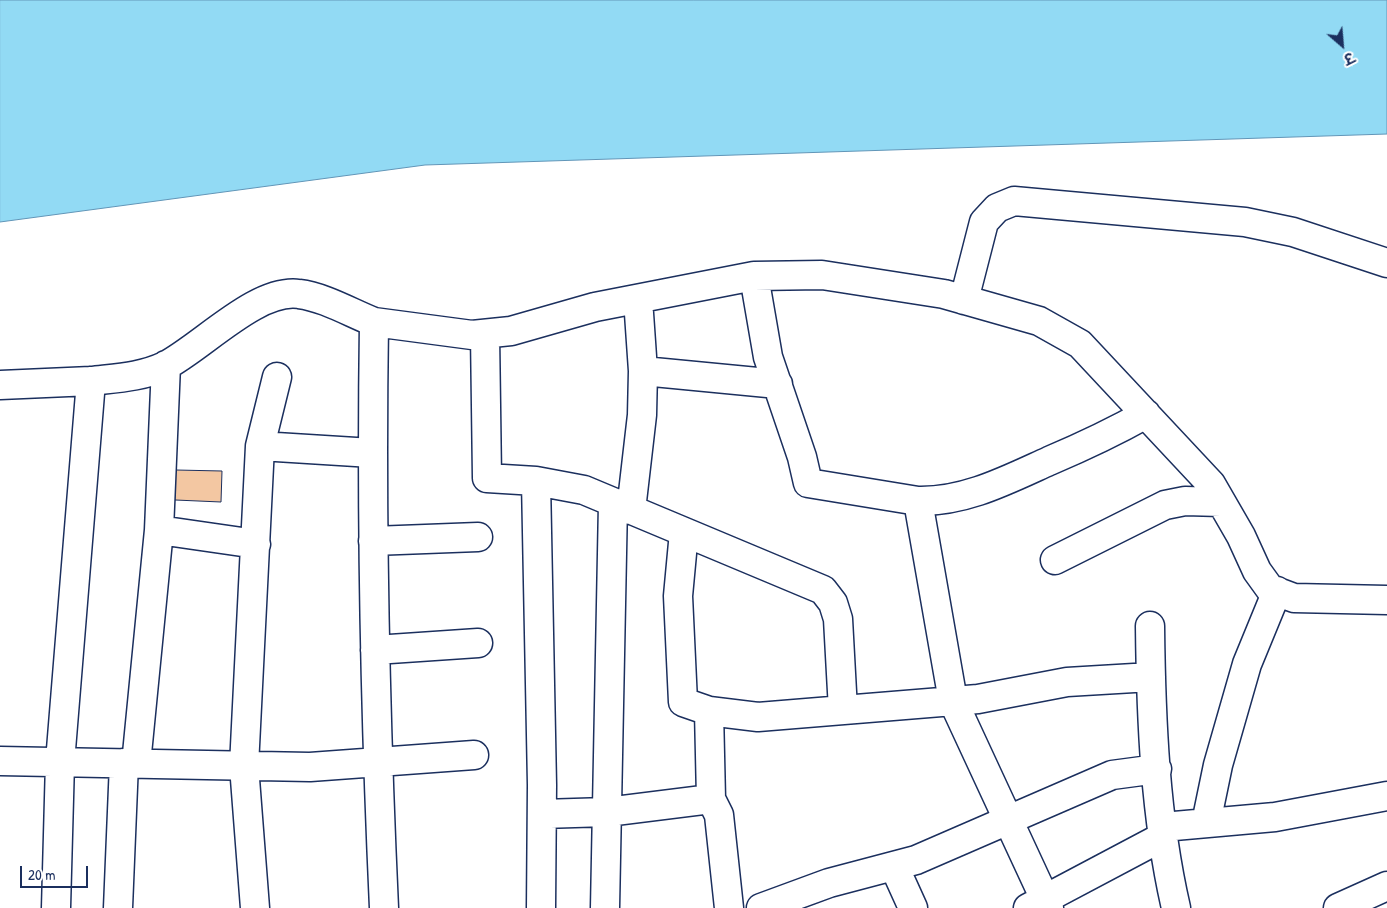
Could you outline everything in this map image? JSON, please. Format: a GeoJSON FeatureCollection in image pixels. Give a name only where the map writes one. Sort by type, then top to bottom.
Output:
{"type":"FeatureCollection","features":[{"type":"Feature","properties":{"kind":"street"},"geometry":{"type":"LineString","coordinates":[[964,300],[984,222],[997,208],[1014,201],[1245,222],[1294,232],[1387,263]]}},
{"type":"Feature","properties":{"kind":"street"},"geometry":{"type":"LineString","coordinates":[[0,386],[91,381],[148,372],[166,365],[271,297],[285,293],[300,294],[317,299],[374,322],[472,335],[511,331],[595,307],[754,276],[822,275],[944,294],[1039,321],[1080,344],[1211,484],[1241,536],[1257,571],[1270,588],[1294,598],[1387,600]]}},
{"type":"Feature","properties":{"kind":"street"},"geometry":{"type":"LineString","coordinates":[[754,276],[768,357],[802,457],[808,483],[918,501],[934,501],[959,497],[995,486],[1112,433],[1146,414]]}},
{"type":"Feature","properties":{"kind":"street"},"geometry":{"type":"LineString","coordinates":[[606,908],[607,812],[622,506],[642,414],[643,371],[638,299]]}},
{"type":"Feature","properties":{"kind":"street"},"geometry":{"type":"LineString","coordinates":[[374,322],[373,541],[377,762],[384,908]]}},
{"type":"Feature","properties":{"kind":"street"},"geometry":{"type":"LineString","coordinates":[[485,334],[487,478],[536,481],[584,490],[823,590],[832,603],[838,619],[843,710]]}},
{"type":"Feature","properties":{"kind":"street"},"geometry":{"type":"LineString","coordinates":[[118,908],[130,763],[159,530],[166,365]]}},
{"type":"Feature","properties":{"kind":"street"},"geometry":{"type":"LineString","coordinates":[[643,371],[778,384]]}},
{"type":"Feature","properties":{"kind":"street"},"geometry":{"type":"LineString","coordinates":[[255,908],[244,766],[260,446],[277,377]]}},
{"type":"Feature","properties":{"kind":"street"},"geometry":{"type":"LineString","coordinates":[[56,908],[60,762],[91,381]]}},
{"type":"Feature","properties":{"kind":"street"},"geometry":{"type":"LineString","coordinates":[[260,446],[372,453]]}},
{"type":"Feature","properties":{"kind":"street"},"geometry":{"type":"LineString","coordinates":[[536,481],[542,814],[541,908]]}},
{"type":"Feature","properties":{"kind":"street"},"geometry":{"type":"LineString","coordinates":[[918,501],[953,701],[1009,819],[1041,905],[1164,831],[1206,823],[1276,817],[1387,796]]}},
{"type":"Feature","properties":{"kind":"street"},"geometry":{"type":"LineString","coordinates":[[1055,560],[1164,505],[1185,501],[1221,502]]}},
{"type":"Feature","properties":{"kind":"street"},"geometry":{"type":"LineString","coordinates":[[159,530],[256,544]]}},
{"type":"Feature","properties":{"kind":"street"},"geometry":{"type":"LineString","coordinates":[[684,532],[678,596],[683,702],[709,711],[758,717],[978,699],[1067,682],[1151,677]]}},
{"type":"Feature","properties":{"kind":"street"},"geometry":{"type":"LineString","coordinates":[[373,541],[478,537]]}},
{"type":"Feature","properties":{"kind":"street"},"geometry":{"type":"LineString","coordinates":[[1206,823],[1218,765],[1247,664],[1277,591]]}},
{"type":"Feature","properties":{"kind":"street"},"geometry":{"type":"LineString","coordinates":[[1150,626],[1157,770],[1176,908]]}},
{"type":"Feature","properties":{"kind":"street"},"geometry":{"type":"LineString","coordinates":[[375,650],[478,643]]}},
{"type":"Feature","properties":{"kind":"street"},"geometry":{"type":"LineString","coordinates":[[709,711],[711,799],[719,815],[729,908]]}},
{"type":"Feature","properties":{"kind":"street"},"geometry":{"type":"LineString","coordinates":[[0,761],[310,767],[474,755]]}},
{"type":"Feature","properties":{"kind":"street"},"geometry":{"type":"LineString","coordinates":[[761,908],[799,902],[829,883],[916,860],[1112,775],[1157,770]]}},
{"type":"Feature","properties":{"kind":"street"},"geometry":{"type":"LineString","coordinates":[[542,814],[607,812],[711,799]]}},
{"type":"Feature","properties":{"kind":"street"},"geometry":{"type":"LineString","coordinates":[[894,866],[912,908]]}},
{"type":"Feature","properties":{"kind":"street"},"geometry":{"type":"LineString","coordinates":[[1338,908],[1387,886]]}},
{"type":"Feature","properties":{"kind":"water"},"geometry":{"type":"Polygon","coordinates":[[[0,0],[1387,0],[1387,134],[425,165],[0,222],[0,0]]]}},
{"type":"Feature","properties":{"kind":"building"},"geometry":{"type":"Polygon","coordinates":[[[176,470],[222,471],[221,502],[175,500],[176,470]]]}}]}
